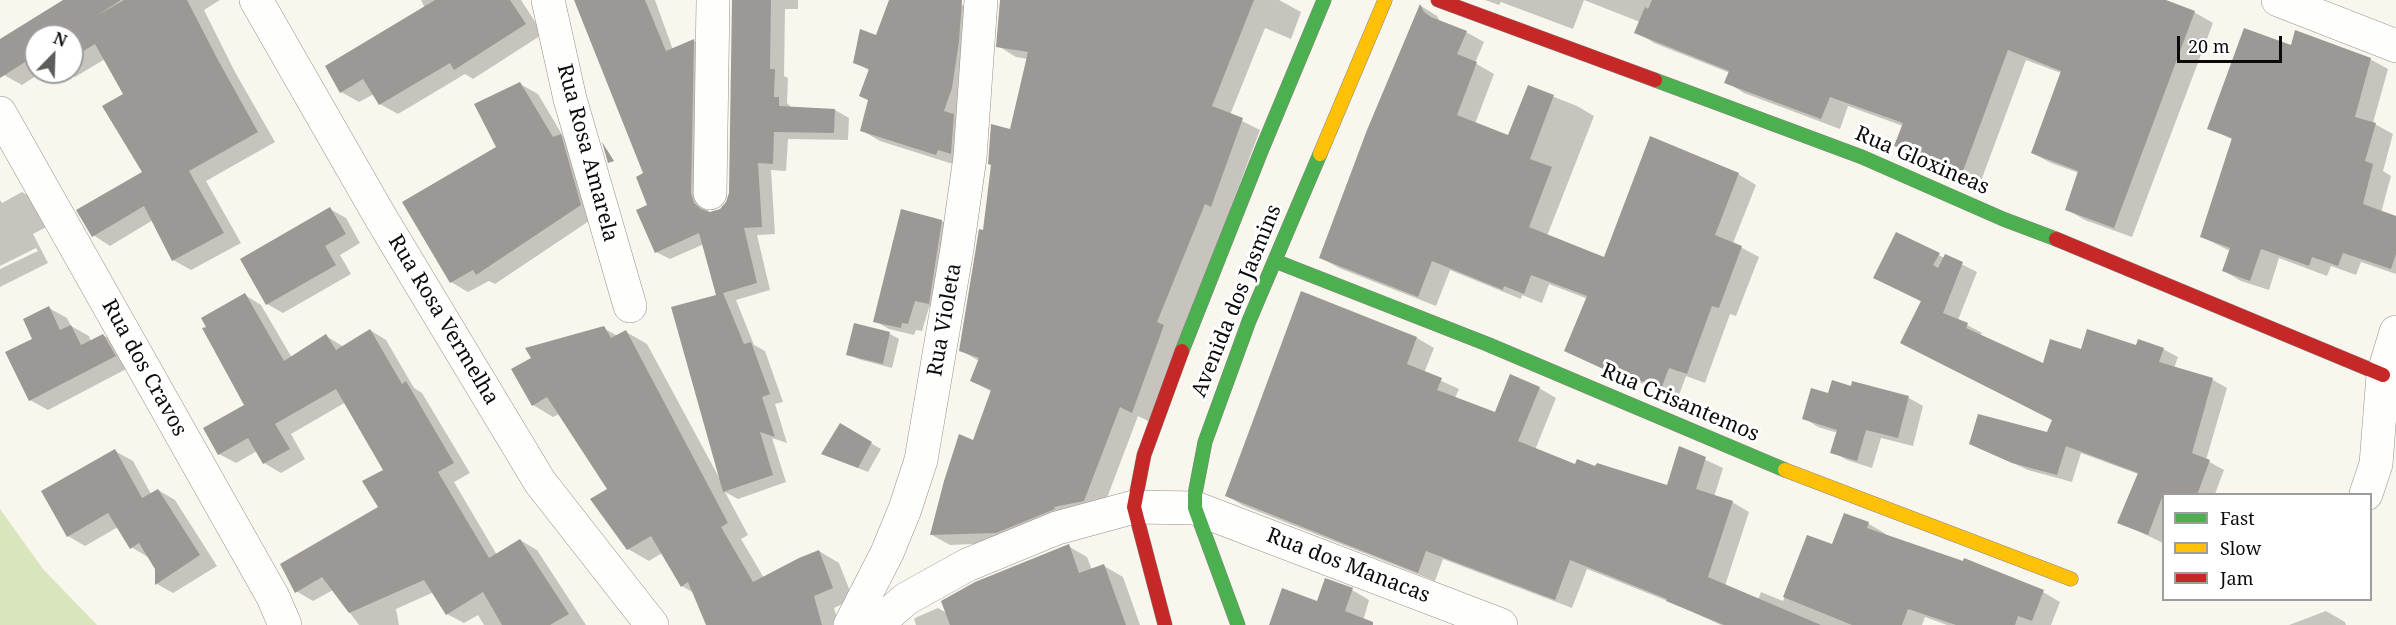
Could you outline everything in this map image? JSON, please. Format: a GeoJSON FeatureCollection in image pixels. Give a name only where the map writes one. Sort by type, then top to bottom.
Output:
{"type":"FeatureCollection","features":[{"type":"Feature","properties":{"kind":"street","name":"Rua Rosa Vermelha"},"geometry":{"type":"LineString","coordinates":[[256,0],[381,218],[540,482],[652,625]]}},
{"type":"Feature","properties":{"kind":"street","name":"Rua Rosa Amarela"},"geometry":{"type":"LineString","coordinates":[[548,0],[570,99],[630,306]]}},
{"type":"Feature","properties":{"kind":"street"},"geometry":{"type":"LineString","coordinates":[[710,193],[713,0]]}},
{"type":"Feature","properties":{"kind":"street","name":"Rua Violeta"},"geometry":{"type":"LineString","coordinates":[[850,625],[896,531],[921,460],[957,249],[970,157],[981,0]]}},
{"type":"Feature","properties":{"kind":"street","name":"Avenida dos Jasmins"},"geometry":{"type":"LineString","coordinates":[[1165,625],[1134,507],[1142,465],[1158,413],[1262,149],[1324,0]]}},
{"type":"Feature","properties":{"kind":"street","name":"Avenida dos Jasmins"},"geometry":{"type":"LineString","coordinates":[[1238,625],[1195,508],[1195,494],[1205,442],[1249,321],[1385,0]]}},
{"type":"Feature","properties":{"kind":"street","name":"Rua Gloxineas"},"geometry":{"type":"LineString","coordinates":[[1438,0],[1862,157],[2003,219],[2096,255],[2383,375]]}},
{"type":"Feature","properties":{"kind":"street"},"geometry":{"type":"LineString","coordinates":[[2278,0],[2396,46]]}},
{"type":"Feature","properties":{"kind":"street","name":"Rua dos Cravos"},"geometry":{"type":"LineString","coordinates":[[0,113],[273,597],[285,625]]}},
{"type":"Feature","properties":{"kind":"street","name":"Rua Crisantemos"},"geometry":{"type":"LineString","coordinates":[[1275,261],[1487,345],[1797,475],[2071,579]]}},
{"type":"Feature","properties":{"kind":"street"},"geometry":{"type":"LineString","coordinates":[[2367,493],[2376,464],[2383,375],[2396,332]]}},
{"type":"Feature","properties":{"kind":"street","name":"Rua dos Manacas"},"geometry":{"type":"LineString","coordinates":[[876,625],[906,599],[967,566],[1058,528],[1134,507],[1195,508],[1501,625]]}},
{"type":"Feature","properties":{"kind":"green space"},"geometry":{"type":"Polygon","coordinates":[[[0,509],[43,569],[97,625],[0,625],[0,509]]]}},
{"type":"Feature","properties":{"kind":"building"},"geometry":{"type":"Polygon","coordinates":[[[63,0],[121,0],[96,16],[124,0],[187,0],[258,132],[189,171],[224,233],[172,261],[144,206],[92,237],[76,210],[142,172],[102,106],[123,94],[95,44],[84,51],[84,24],[24,24],[63,0]]]}},
{"type":"Feature","properties":{"kind":"building"},"geometry":{"type":"Polygon","coordinates":[[[435,0],[510,0],[526,24],[454,70],[450,63],[379,105],[363,79],[340,93],[325,66],[435,0]]]}},
{"type":"Feature","properties":{"kind":"building"},"geometry":{"type":"Polygon","coordinates":[[[574,0],[645,0],[666,51],[694,39],[691,193],[694,203],[701,209],[710,212],[720,209],[729,193],[732,0],[771,0],[770,69],[775,69],[774,97],[779,97],[779,106],[835,109],[834,133],[774,132],[773,164],[758,163],[762,227],[744,228],[757,283],[723,293],[744,344],[751,342],[770,394],[762,397],[775,437],[760,432],[773,475],[723,492],[671,307],[716,295],[699,233],[655,253],[636,210],[647,205],[636,177],[643,173],[574,0]]]}},
{"type":"Feature","properties":{"kind":"building"},"geometry":{"type":"Polygon","coordinates":[[[889,0],[962,0],[952,88],[944,111],[954,114],[951,154],[938,150],[936,155],[860,131],[868,100],[859,96],[869,69],[853,63],[860,29],[876,35],[889,0]]]}},
{"type":"Feature","properties":{"kind":"building"},"geometry":{"type":"Polygon","coordinates":[[[1000,0],[1254,0],[1212,106],[1243,118],[1211,207],[1205,204],[1157,322],[1164,325],[1132,413],[1120,407],[1084,501],[1054,507],[1055,509],[996,533],[930,535],[959,434],[973,440],[991,390],[970,381],[979,358],[959,351],[979,229],[983,230],[991,165],[988,164],[991,124],[1010,129],[1028,52],[996,47],[1000,0]]]}},
{"type":"Feature","properties":{"kind":"building"},"geometry":{"type":"Polygon","coordinates":[[[1652,0],[2166,0],[2195,11],[2114,228],[2065,210],[2078,171],[2031,153],[2061,71],[2008,50],[1963,171],[1894,146],[1903,123],[1830,97],[1821,119],[1724,83],[1729,71],[1634,33],[1645,7],[1648,9],[1652,0]]]}},
{"type":"Feature","properties":{"kind":"building"},"geometry":{"type":"Polygon","coordinates":[[[1420,4],[1424,12],[1431,17],[1467,31],[1457,54],[1477,62],[1457,115],[1508,135],[1528,85],[1554,95],[1530,159],[1552,167],[1529,227],[1604,257],[1650,136],[1739,173],[1715,235],[1742,246],[1719,308],[1712,306],[1687,374],[1669,368],[1661,389],[1614,370],[1612,373],[1564,351],[1587,296],[1531,275],[1524,294],[1504,286],[1503,290],[1432,261],[1418,297],[1319,258],[1367,130],[1420,4]]]}},
{"type":"Feature","properties":{"kind":"building"},"geometry":{"type":"Polygon","coordinates":[[[24,24],[24,63],[0,78],[0,39],[24,24]]]}},
{"type":"Feature","properties":{"kind":"building"},"geometry":{"type":"Polygon","coordinates":[[[2244,28],[2291,45],[2295,30],[2371,58],[2355,117],[2376,123],[2365,161],[2373,164],[2363,204],[2396,216],[2396,254],[2391,269],[2343,253],[2338,266],[2312,257],[2309,266],[2261,249],[2250,281],[2222,271],[2230,248],[2200,237],[2232,138],[2207,129],[2244,28]]]}},
{"type":"Feature","properties":{"kind":"building"},"geometry":{"type":"Polygon","coordinates":[[[520,82],[553,137],[561,134],[581,205],[476,275],[473,270],[450,283],[402,202],[496,147],[474,104],[520,82]]]}},
{"type":"Feature","properties":{"kind":"building"},"geometry":{"type":"Polygon","coordinates":[[[602,142],[614,161],[608,163],[602,142]]]}},
{"type":"Feature","properties":{"kind":"building"},"geometry":{"type":"Polygon","coordinates":[[[330,207],[346,234],[325,246],[336,265],[266,305],[240,259],[330,207]]]}},
{"type":"Feature","properties":{"kind":"building"},"geometry":{"type":"Polygon","coordinates":[[[901,209],[942,220],[929,304],[915,301],[908,324],[902,323],[901,328],[873,322],[901,209]]]}},
{"type":"Feature","properties":{"kind":"building"},"geometry":{"type":"Polygon","coordinates":[[[1896,232],[1940,253],[1933,265],[1938,268],[1945,254],[1963,262],[1943,313],[1968,323],[1966,328],[2043,363],[2050,339],[2081,349],[2087,329],[2136,345],[2138,339],[2164,348],[2159,362],[2213,378],[2192,453],[2210,460],[2198,493],[2162,493],[2148,535],[2117,523],[2138,473],[2066,446],[2057,475],[2012,463],[1969,444],[1978,414],[2047,432],[2052,420],[1900,343],[1921,301],[1873,278],[1896,232]]]}},
{"type":"Feature","properties":{"kind":"building"},"geometry":{"type":"Polygon","coordinates":[[[1301,291],[1417,337],[1407,364],[1442,378],[1437,390],[1495,412],[1510,374],[1540,387],[1518,441],[1575,464],[1577,459],[1595,466],[1597,463],[1667,485],[1679,446],[1706,457],[1696,489],[1733,501],[1708,577],[1821,625],[1724,625],[1570,560],[1555,600],[1426,551],[1418,573],[1225,496],[1301,291]]]}},
{"type":"Feature","properties":{"kind":"building"},"geometry":{"type":"Polygon","coordinates":[[[245,293],[284,361],[326,334],[336,350],[370,329],[402,384],[406,381],[454,463],[438,472],[489,558],[520,539],[569,614],[550,625],[502,625],[483,592],[446,615],[424,580],[349,613],[322,577],[295,593],[280,564],[378,507],[362,481],[383,470],[336,389],[275,424],[290,449],[263,464],[248,438],[218,455],[203,428],[244,405],[202,328],[206,327],[201,318],[245,293]]]}},
{"type":"Feature","properties":{"kind":"building"},"geometry":{"type":"Polygon","coordinates":[[[49,306],[60,330],[71,325],[81,345],[103,334],[116,356],[29,401],[5,352],[32,339],[23,319],[49,306]]]}},
{"type":"Feature","properties":{"kind":"building"},"geometry":{"type":"Polygon","coordinates":[[[854,323],[890,332],[883,364],[846,355],[854,323]]]}},
{"type":"Feature","properties":{"kind":"building"},"geometry":{"type":"Polygon","coordinates":[[[604,326],[611,338],[626,330],[728,523],[721,527],[753,582],[819,550],[833,588],[814,596],[822,625],[706,625],[688,582],[681,587],[651,536],[627,550],[590,499],[607,489],[547,397],[532,406],[511,369],[531,358],[525,348],[604,326]]]}},
{"type":"Feature","properties":{"kind":"building"},"geometry":{"type":"Polygon","coordinates":[[[1832,380],[1851,386],[1852,381],[1909,396],[1898,438],[1866,430],[1857,461],[1830,453],[1837,430],[1802,419],[1811,388],[1828,393],[1832,380]]]}},
{"type":"Feature","properties":{"kind":"building"},"geometry":{"type":"Polygon","coordinates":[[[840,423],[872,442],[858,468],[821,454],[840,423]]]}},
{"type":"Feature","properties":{"kind":"building"},"geometry":{"type":"Polygon","coordinates":[[[115,449],[142,498],[158,489],[200,555],[155,585],[155,569],[139,543],[130,549],[108,513],[67,537],[41,491],[115,449]]]}},
{"type":"Feature","properties":{"kind":"building"},"geometry":{"type":"Polygon","coordinates":[[[1844,513],[1869,522],[1867,528],[1963,561],[1964,558],[2044,590],[2032,621],[2018,616],[2015,625],[1956,625],[1908,609],[1902,625],[1852,625],[1783,597],[1807,535],[1832,544],[1844,513]]]}},
{"type":"Feature","properties":{"kind":"building"},"geometry":{"type":"Polygon","coordinates":[[[1069,544],[1079,573],[1104,564],[1126,625],[950,625],[941,601],[975,582],[1069,544]]]}},
{"type":"Feature","properties":{"kind":"building"},"geometry":{"type":"Polygon","coordinates":[[[1325,578],[1353,588],[1345,611],[1373,622],[1373,625],[1269,625],[1282,588],[1317,601],[1325,578]]]}},
{"type":"Feature","properties":{"kind":"traffic: fast"},"geometry":{"type":"LineString","coordinates":[[1182,351],[1324,0]]}},
{"type":"Feature","properties":{"kind":"traffic: fast"},"geometry":{"type":"LineString","coordinates":[[1655,80],[1862,157],[2003,219],[2056,239]]}},
{"type":"Feature","properties":{"kind":"traffic: fast"},"geometry":{"type":"LineString","coordinates":[[1238,625],[1195,508],[1195,494],[1205,442],[1249,321],[1320,154]]}},
{"type":"Feature","properties":{"kind":"traffic: fast"},"geometry":{"type":"LineString","coordinates":[[1275,261],[1487,344],[1785,470]]}},
{"type":"Feature","properties":{"kind":"traffic: slow"},"geometry":{"type":"LineString","coordinates":[[1320,154],[1385,0]]}},
{"type":"Feature","properties":{"kind":"traffic: slow"},"geometry":{"type":"LineString","coordinates":[[1785,470],[2071,579]]}},
{"type":"Feature","properties":{"kind":"traffic: jam"},"geometry":{"type":"LineString","coordinates":[[1438,0],[1655,80]]}},
{"type":"Feature","properties":{"kind":"traffic: jam"},"geometry":{"type":"LineString","coordinates":[[2056,239],[2383,375]]}},
{"type":"Feature","properties":{"kind":"traffic: jam"},"geometry":{"type":"LineString","coordinates":[[1165,625],[1134,507],[1144,455],[1182,351]]}}]}
